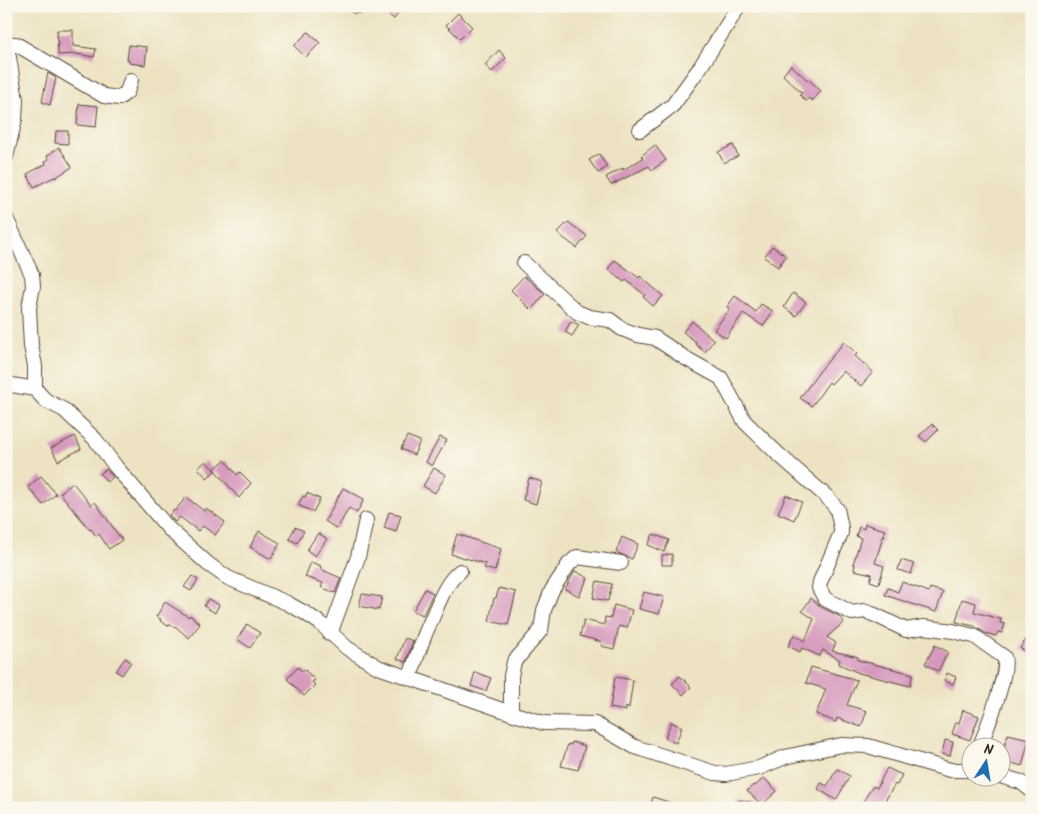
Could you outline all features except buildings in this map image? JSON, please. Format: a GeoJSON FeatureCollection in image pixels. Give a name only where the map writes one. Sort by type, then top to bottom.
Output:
{"type":"FeatureCollection","features":[{"type":"Feature","properties":{"kind":"street"},"geometry":{"type":"LineString","coordinates":[[640,130],[673,105],[699,69],[739,6]]}},
{"type":"Feature","properties":{"kind":"street"},"geometry":{"type":"LineString","coordinates":[[6,157],[15,119],[16,100],[7,42],[16,44],[104,96],[119,98],[127,92],[131,80]]}},
{"type":"Feature","properties":{"kind":"street"},"geometry":{"type":"LineString","coordinates":[[6,218],[32,275],[33,286],[29,308],[29,328],[35,366],[35,389]]}},
{"type":"Feature","properties":{"kind":"street"},"geometry":{"type":"LineString","coordinates":[[524,263],[577,312],[610,320],[622,329],[638,335],[655,338],[685,358],[721,378],[745,422],[776,453],[827,497],[837,509],[842,528],[820,582],[819,588],[825,599],[852,612],[864,611],[875,615],[906,630],[924,627],[974,636],[1004,657],[1006,663],[1002,681],[983,736]]}},
{"type":"Feature","properties":{"kind":"street"},"geometry":{"type":"LineString","coordinates":[[6,384],[35,389],[45,400],[64,410],[94,439],[169,529],[191,550],[228,578],[305,612],[347,648],[378,666],[544,723],[596,724],[635,747],[715,773],[726,774],[759,768],[785,757],[841,745],[868,746],[950,770],[960,770]]}},
{"type":"Feature","properties":{"kind":"street"},"geometry":{"type":"LineString","coordinates":[[330,634],[358,556],[366,520]]}},
{"type":"Feature","properties":{"kind":"street"},"geometry":{"type":"LineString","coordinates":[[511,713],[511,676],[514,662],[541,630],[544,610],[552,590],[569,564],[577,557],[621,563]]}},
{"type":"Feature","properties":{"kind":"street"},"geometry":{"type":"LineString","coordinates":[[410,677],[422,640],[437,604],[453,577],[460,571]]}},
{"type":"Feature","properties":{"kind":"street"},"geometry":{"type":"LineString","coordinates":[[1010,779],[1021,782],[1032,791]]}}]}
